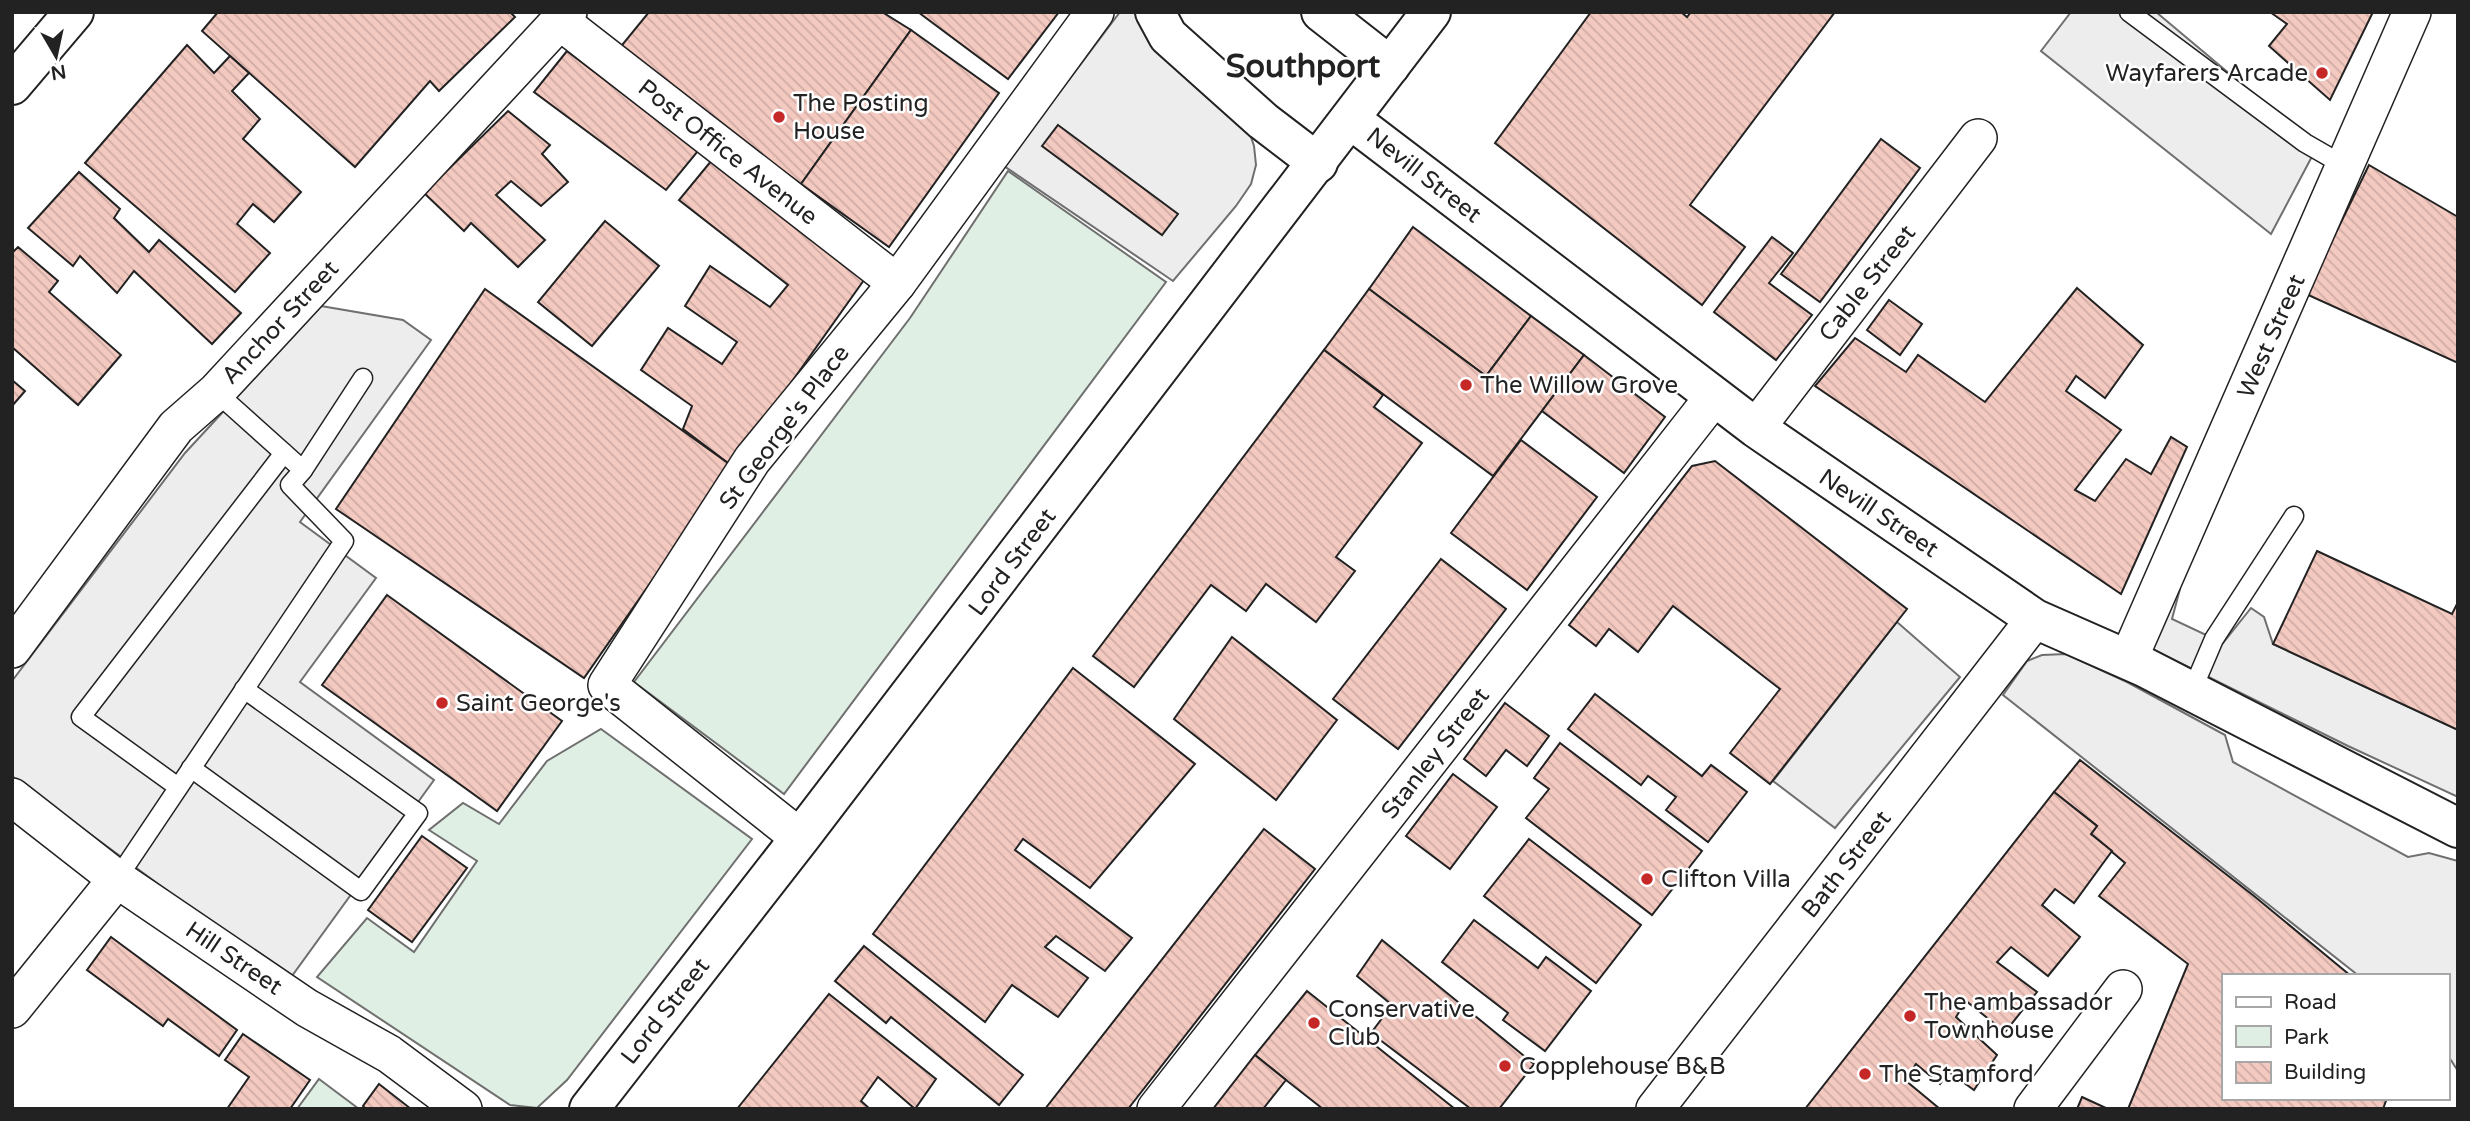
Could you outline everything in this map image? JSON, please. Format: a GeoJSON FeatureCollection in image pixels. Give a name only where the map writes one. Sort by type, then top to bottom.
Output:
{"type":"FeatureCollection","features":[{"type":"Feature","properties":{"kind":"main road"},"geometry":{"type":"LineString","coordinates":[[12,85],[75,12]]}},
{"type":"Feature","properties":{"kind":"main road"},"geometry":{"type":"LineString","coordinates":[[1155,12],[1168,36],[1263,121],[1318,163]]}},
{"type":"Feature","properties":{"kind":"main road"},"geometry":{"type":"LineString","coordinates":[[1321,12],[1390,66]]}},
{"type":"Feature","properties":{"kind":"main road","name":"Lord Street"},"geometry":{"type":"LineString","coordinates":[[589,1109],[800,838],[1431,12]]}},
{"type":"Feature","properties":{"kind":"main road","name":"Nevill Street"},"geometry":{"type":"LineString","coordinates":[[1350,118],[1713,398],[2035,619],[2128,660],[2458,828]]}},
{"type":"Feature","properties":{"kind":"street","name":"St George's Place"},"geometry":{"type":"LineString","coordinates":[[800,838],[607,685],[752,460],[897,283],[1095,12]]}},
{"type":"Feature","properties":{"kind":"street","name":"West Street"},"geometry":{"type":"LineString","coordinates":[[2128,660],[2412,12]]}},
{"type":"Feature","properties":{"kind":"street","name":"Post Office Avenue"},"geometry":{"type":"LineString","coordinates":[[564,17],[897,283]]}},
{"type":"Feature","properties":{"kind":"street","name":"Anchor Street"},"geometry":{"type":"LineString","coordinates":[[12,649],[176,427],[216,392],[564,17]]}},
{"type":"Feature","properties":{"kind":"street","name":"Cable Street"},"geometry":{"type":"LineString","coordinates":[[1756,428],[1978,138]]}},
{"type":"Feature","properties":{"kind":"street","name":"Stanley Street"},"geometry":{"type":"LineString","coordinates":[[1156,1109],[1713,398]]}},
{"type":"Feature","properties":{"kind":"street","name":"Bath Street"},"geometry":{"type":"LineString","coordinates":[[1656,1109],[2035,619]]}},
{"type":"Feature","properties":{"kind":"street","name":"Hill Street"},"geometry":{"type":"LineString","coordinates":[[12,797],[117,878],[307,1008],[389,1054],[463,1109]]}},
{"type":"Feature","properties":{"kind":"street"},"geometry":{"type":"LineString","coordinates":[[12,1009],[117,878]]}},
{"type":"Feature","properties":{"kind":"street"},"geometry":{"type":"LineString","coordinates":[[2033,1109],[2123,989]]}},
{"type":"Feature","properties":{"kind":"lane"},"geometry":{"type":"LineString","coordinates":[[2129,12],[2305,143],[2345,166]]}},
{"type":"Feature","properties":{"kind":"lane"},"geometry":{"type":"LineString","coordinates":[[117,878],[344,541],[290,485],[303,470],[363,378]]}},
{"type":"Feature","properties":{"kind":"lane"},"geometry":{"type":"LineString","coordinates":[[216,392],[303,470]]}},
{"type":"Feature","properties":{"kind":"lane"},"geometry":{"type":"LineString","coordinates":[[178,787],[81,717],[284,453]]}},
{"type":"Feature","properties":{"kind":"lane"},"geometry":{"type":"LineString","coordinates":[[2191,693],[2214,639],[2294,516]]}},
{"type":"Feature","properties":{"kind":"lane"},"geometry":{"type":"LineString","coordinates":[[191,768],[361,891],[418,813],[244,689]]}},
{"type":"Feature","properties":{"kind":"green space"},"geometry":{"type":"Polygon","coordinates":[[[1008,171],[1166,282],[784,794],[634,682],[910,318],[1008,171]]]}},
{"type":"Feature","properties":{"kind":"green space"},"geometry":{"type":"Polygon","coordinates":[[[601,729],[752,839],[567,1080],[537,1108],[510,1105],[317,977],[367,918],[414,952],[477,861],[429,830],[463,803],[499,824],[547,761],[601,729]]]}},
{"type":"Feature","properties":{"kind":"green space"},"geometry":{"type":"Polygon","coordinates":[[[319,1079],[359,1109],[297,1109],[319,1079]]]}},
{"type":"Feature","properties":{"kind":"shaded area"},"geometry":{"type":"Polygon","coordinates":[[[1120,12],[1143,12],[1247,125],[1254,146],[1256,165],[1251,184],[1173,281],[1004,166],[1120,12]]]}},
{"type":"Feature","properties":{"kind":"shaded area"},"geometry":{"type":"Polygon","coordinates":[[[2071,12],[2156,12],[2317,147],[2271,234],[2041,51],[2071,12]]]}},
{"type":"Feature","properties":{"kind":"shaded area"},"geometry":{"type":"Polygon","coordinates":[[[321,306],[403,320],[431,340],[300,522],[376,578],[300,682],[434,780],[289,980],[15,779],[12,775],[12,681],[185,453],[321,306]]]}},
{"type":"Feature","properties":{"kind":"shaded area"},"geometry":{"type":"Polygon","coordinates":[[[2167,585],[2180,589],[2172,619],[2223,643],[2251,608],[2264,617],[2273,644],[2458,730],[2458,797],[2152,649],[2167,585]]]}},
{"type":"Feature","properties":{"kind":"shaded area"},"geometry":{"type":"Polygon","coordinates":[[[1897,622],[1960,677],[1835,828],[1773,781],[1897,622]]]}},
{"type":"Feature","properties":{"kind":"shaded area"},"geometry":{"type":"Polygon","coordinates":[[[2066,654],[2127,682],[2225,735],[2233,762],[2408,857],[2429,853],[2458,861],[2458,1071],[2449,1057],[2449,974],[2356,974],[2003,695],[2027,661],[2042,655],[2066,654]]]}},
{"type":"Feature","properties":{"kind":"building"},"geometry":{"type":"Polygon","coordinates":[[[218,12],[510,12],[515,17],[439,91],[430,81],[355,167],[202,31],[218,12]]]}},
{"type":"Feature","properties":{"kind":"building","name":"The Posting House"},"geometry":{"type":"Polygon","coordinates":[[[649,12],[882,12],[911,30],[801,184],[618,50],[649,12]]]}},
{"type":"Feature","properties":{"kind":"building"},"geometry":{"type":"Polygon","coordinates":[[[918,12],[1059,12],[1008,79],[918,12]]]}},
{"type":"Feature","properties":{"kind":"building"},"geometry":{"type":"Polygon","coordinates":[[[1591,12],[1681,12],[1687,17],[1691,12],[1835,12],[1690,205],[1745,247],[1702,305],[1495,143],[1591,12]]]}},
{"type":"Feature","properties":{"kind":"building","name":"Wayfarers Arcade"},"geometry":{"type":"Polygon","coordinates":[[[2270,12],[2373,12],[2330,100],[2269,46],[2287,24],[2270,12]]]}},
{"type":"Feature","properties":{"kind":"building"},"geometry":{"type":"Polygon","coordinates":[[[911,30],[999,93],[889,247],[801,184],[911,30]]]}},
{"type":"Feature","properties":{"kind":"building"},"geometry":{"type":"Polygon","coordinates":[[[187,45],[214,73],[230,56],[249,73],[232,91],[260,119],[243,139],[301,192],[274,222],[253,204],[237,224],[270,253],[235,292],[85,163],[187,45]]]}},
{"type":"Feature","properties":{"kind":"building"},"geometry":{"type":"Polygon","coordinates":[[[567,51],[698,151],[666,190],[534,92],[567,51]]]}},
{"type":"Feature","properties":{"kind":"building"},"geometry":{"type":"Polygon","coordinates":[[[508,111],[550,145],[542,154],[568,182],[541,206],[511,181],[496,195],[545,240],[518,267],[471,223],[464,231],[424,193],[508,111]]]}},
{"type":"Feature","properties":{"kind":"building"},"geometry":{"type":"Polygon","coordinates":[[[1058,125],[1178,214],[1162,235],[1042,146],[1058,125]]]}},
{"type":"Feature","properties":{"kind":"building"},"geometry":{"type":"Polygon","coordinates":[[[1881,139],[1920,168],[1820,302],[1781,274],[1881,139]]]}},
{"type":"Feature","properties":{"kind":"building"},"geometry":{"type":"Polygon","coordinates":[[[712,160],[864,280],[732,466],[683,429],[692,406],[641,370],[668,328],[722,364],[737,342],[685,306],[710,266],[770,307],[788,285],[679,200],[712,160]]]}},
{"type":"Feature","properties":{"kind":"building"},"geometry":{"type":"Polygon","coordinates":[[[2369,165],[2458,217],[2458,363],[2306,294],[2369,165]]]}},
{"type":"Feature","properties":{"kind":"building"},"geometry":{"type":"Polygon","coordinates":[[[79,172],[120,209],[114,218],[149,252],[159,240],[241,313],[212,344],[134,271],[117,293],[80,256],[73,266],[28,228],[79,172]]]}},
{"type":"Feature","properties":{"kind":"building"},"geometry":{"type":"Polygon","coordinates":[[[605,221],[659,266],[592,346],[538,302],[605,221]]]}},
{"type":"Feature","properties":{"kind":"building"},"geometry":{"type":"Polygon","coordinates":[[[1413,227],[1531,316],[1486,376],[1369,289],[1413,227]]]}},
{"type":"Feature","properties":{"kind":"building"},"geometry":{"type":"Polygon","coordinates":[[[1772,237],[1793,253],[1769,283],[1812,315],[1776,360],[1714,312],[1772,237]]]}},
{"type":"Feature","properties":{"kind":"building"},"geometry":{"type":"Polygon","coordinates":[[[18,247],[58,281],[49,292],[121,355],[78,405],[12,347],[12,253],[18,247]]]}},
{"type":"Feature","properties":{"kind":"building"},"geometry":{"type":"Polygon","coordinates":[[[2077,288],[2143,345],[2105,398],[2076,376],[2066,391],[2121,430],[2075,490],[2095,501],[2126,459],[2151,474],[2171,437],[2187,447],[2121,594],[1815,386],[1855,338],[1906,372],[1918,355],[1985,402],[2077,288]]]}},
{"type":"Feature","properties":{"kind":"building"},"geometry":{"type":"Polygon","coordinates":[[[485,289],[732,466],[584,678],[336,509],[485,289]]]}},
{"type":"Feature","properties":{"kind":"building","name":"The Willow Grove"},"geometry":{"type":"Polygon","coordinates":[[[1369,289],[1486,376],[1531,316],[1584,355],[1493,476],[1324,350],[1369,289]]]}},
{"type":"Feature","properties":{"kind":"building"},"geometry":{"type":"Polygon","coordinates":[[[1889,300],[1922,324],[1900,355],[1867,330],[1889,300]]]}},
{"type":"Feature","properties":{"kind":"building"},"geometry":{"type":"Polygon","coordinates":[[[1324,350],[1383,395],[1374,407],[1422,443],[1336,557],[1355,571],[1316,622],[1266,584],[1246,611],[1211,585],[1134,687],[1093,656],[1324,350]]]}},
{"type":"Feature","properties":{"kind":"building"},"geometry":{"type":"Polygon","coordinates":[[[1584,355],[1665,417],[1624,473],[1542,411],[1584,355]]]}},
{"type":"Feature","properties":{"kind":"building"},"geometry":{"type":"Polygon","coordinates":[[[12,380],[25,391],[12,406],[12,380]]]}},
{"type":"Feature","properties":{"kind":"building"},"geometry":{"type":"Polygon","coordinates":[[[1521,440],[1597,497],[1527,590],[1451,533],[1521,440]]]}},
{"type":"Feature","properties":{"kind":"building"},"geometry":{"type":"Polygon","coordinates":[[[1715,461],[1907,609],[1770,784],[1730,753],[1780,689],[1673,606],[1638,652],[1609,629],[1596,646],[1569,625],[1692,466],[1715,461]]]}},
{"type":"Feature","properties":{"kind":"building"},"geometry":{"type":"Polygon","coordinates":[[[2317,551],[2452,614],[2458,602],[2458,730],[2273,644],[2317,551]]]}},
{"type":"Feature","properties":{"kind":"building"},"geometry":{"type":"Polygon","coordinates":[[[1441,559],[1506,609],[1398,749],[1333,699],[1441,559]]]}},
{"type":"Feature","properties":{"kind":"building","name":"Saint George's"},"geometry":{"type":"Polygon","coordinates":[[[387,595],[562,721],[497,811],[322,685],[387,595]]]}},
{"type":"Feature","properties":{"kind":"building"},"geometry":{"type":"Polygon","coordinates":[[[1232,637],[1337,720],[1276,800],[1174,719],[1232,637]]]}},
{"type":"Feature","properties":{"kind":"building"},"geometry":{"type":"Polygon","coordinates":[[[1073,668],[1195,764],[1090,888],[1023,839],[1015,850],[1132,938],[1105,971],[1056,936],[1045,947],[1088,978],[1058,1017],[1012,985],[985,1022],[873,934],[1073,668]]]}},
{"type":"Feature","properties":{"kind":"building"},"geometry":{"type":"Polygon","coordinates":[[[1595,694],[1702,776],[1711,765],[1747,792],[1708,842],[1666,810],[1676,797],[1648,776],[1641,785],[1568,729],[1595,694]]]}},
{"type":"Feature","properties":{"kind":"building"},"geometry":{"type":"Polygon","coordinates":[[[1505,703],[1549,736],[1527,766],[1506,750],[1486,776],[1464,759],[1505,703]]]}},
{"type":"Feature","properties":{"kind":"building"},"geometry":{"type":"Polygon","coordinates":[[[1560,743],[1702,851],[1652,915],[1526,818],[1549,789],[1534,778],[1560,743]]]}},
{"type":"Feature","properties":{"kind":"building"},"geometry":{"type":"Polygon","coordinates":[[[2080,760],[2349,974],[2222,974],[2222,1100],[2386,1100],[2383,1109],[2128,1109],[2188,964],[2099,896],[2125,863],[2091,834],[2097,826],[2054,792],[2080,760]]]}},
{"type":"Feature","properties":{"kind":"building"},"geometry":{"type":"Polygon","coordinates":[[[1453,774],[1497,807],[1450,869],[1406,836],[1453,774]]]}},
{"type":"Feature","properties":{"kind":"building"},"geometry":{"type":"Polygon","coordinates":[[[2054,792],[2097,826],[2091,834],[2112,851],[2074,903],[2055,889],[2042,905],[2080,937],[2048,976],[2011,947],[1997,962],[2037,992],[2005,1032],[1966,1001],[1956,1017],[1997,1055],[1974,1090],[1949,1072],[1940,1084],[1916,1064],[1905,1080],[1940,1109],[1805,1109],[2054,792]]]}},
{"type":"Feature","properties":{"kind":"building"},"geometry":{"type":"Polygon","coordinates":[[[1264,829],[1315,869],[1128,1109],[1045,1109],[1264,829]]]}},
{"type":"Feature","properties":{"kind":"building"},"geometry":{"type":"Polygon","coordinates":[[[422,836],[467,868],[412,942],[368,910],[422,836]]]}},
{"type":"Feature","properties":{"kind":"building"},"geometry":{"type":"Polygon","coordinates":[[[1529,839],[1641,925],[1596,983],[1484,896],[1529,839]]]}},
{"type":"Feature","properties":{"kind":"building"},"geometry":{"type":"Polygon","coordinates":[[[1474,920],[1538,968],[1546,957],[1591,991],[1545,1051],[1503,1020],[1508,1013],[1442,962],[1474,920]]]}},
{"type":"Feature","properties":{"kind":"building"},"geometry":{"type":"Polygon","coordinates":[[[111,937],[237,1030],[219,1056],[168,1019],[163,1026],[87,970],[111,937]]]}},
{"type":"Feature","properties":{"kind":"building"},"geometry":{"type":"Polygon","coordinates":[[[1382,940],[1534,1064],[1499,1109],[1471,1109],[1371,1033],[1392,1005],[1357,976],[1382,940]]]}},
{"type":"Feature","properties":{"kind":"building"},"geometry":{"type":"Polygon","coordinates":[[[864,946],[1023,1075],[999,1105],[891,1017],[886,1023],[835,981],[864,946]]]}},
{"type":"Feature","properties":{"kind":"building","name":"Conservative Club"},"geometry":{"type":"Polygon","coordinates":[[[1307,991],[1455,1109],[1323,1109],[1286,1080],[1255,1055],[1307,991]]]}},
{"type":"Feature","properties":{"kind":"building"},"geometry":{"type":"Polygon","coordinates":[[[829,994],[936,1079],[915,1109],[878,1077],[861,1101],[870,1109],[737,1109],[829,994]]]}},
{"type":"Feature","properties":{"kind":"building"},"geometry":{"type":"Polygon","coordinates":[[[243,1034],[310,1080],[290,1109],[227,1109],[249,1077],[225,1060],[243,1034]]]}},
{"type":"Feature","properties":{"kind":"building"},"geometry":{"type":"Polygon","coordinates":[[[1255,1055],[1286,1080],[1263,1109],[1213,1109],[1255,1055]]]}},
{"type":"Feature","properties":{"kind":"building"},"geometry":{"type":"Polygon","coordinates":[[[379,1084],[411,1109],[366,1109],[363,1106],[379,1084]]]}},
{"type":"Feature","properties":{"kind":"building"},"geometry":{"type":"Polygon","coordinates":[[[2082,1097],[2108,1109],[2077,1109],[2082,1097]]]}},
{"type":"Feature","properties":{"kind":"place","name":"Wayfarers Arcade"},"geometry":{"type":"Point","coordinates":[2322,73]}},
{"type":"Feature","properties":{"kind":"place","name":"The Posting House"},"geometry":{"type":"Point","coordinates":[779,117]}},
{"type":"Feature","properties":{"kind":"place","name":"The Willow Grove"},"geometry":{"type":"Point","coordinates":[1466,385]}},
{"type":"Feature","properties":{"kind":"place","name":"Saint George's"},"geometry":{"type":"Point","coordinates":[442,703]}},
{"type":"Feature","properties":{"kind":"place","name":"Clifton Villa"},"geometry":{"type":"Point","coordinates":[1647,879]}},
{"type":"Feature","properties":{"kind":"place","name":"The ambassador Townhouse"},"geometry":{"type":"Point","coordinates":[1910,1016]}},
{"type":"Feature","properties":{"kind":"place","name":"Conservative Club"},"geometry":{"type":"Point","coordinates":[1314,1023]}},
{"type":"Feature","properties":{"kind":"place","name":"Copplehouse B&B"},"geometry":{"type":"Point","coordinates":[1505,1066]}},
{"type":"Feature","properties":{"kind":"place","name":"The Stamford"},"geometry":{"type":"Point","coordinates":[1865,1074]}},
{"type":"Feature","properties":{"kind":"district","name":"Southport"},"geometry":{"type":"Point","coordinates":[1303,66]}}]}
